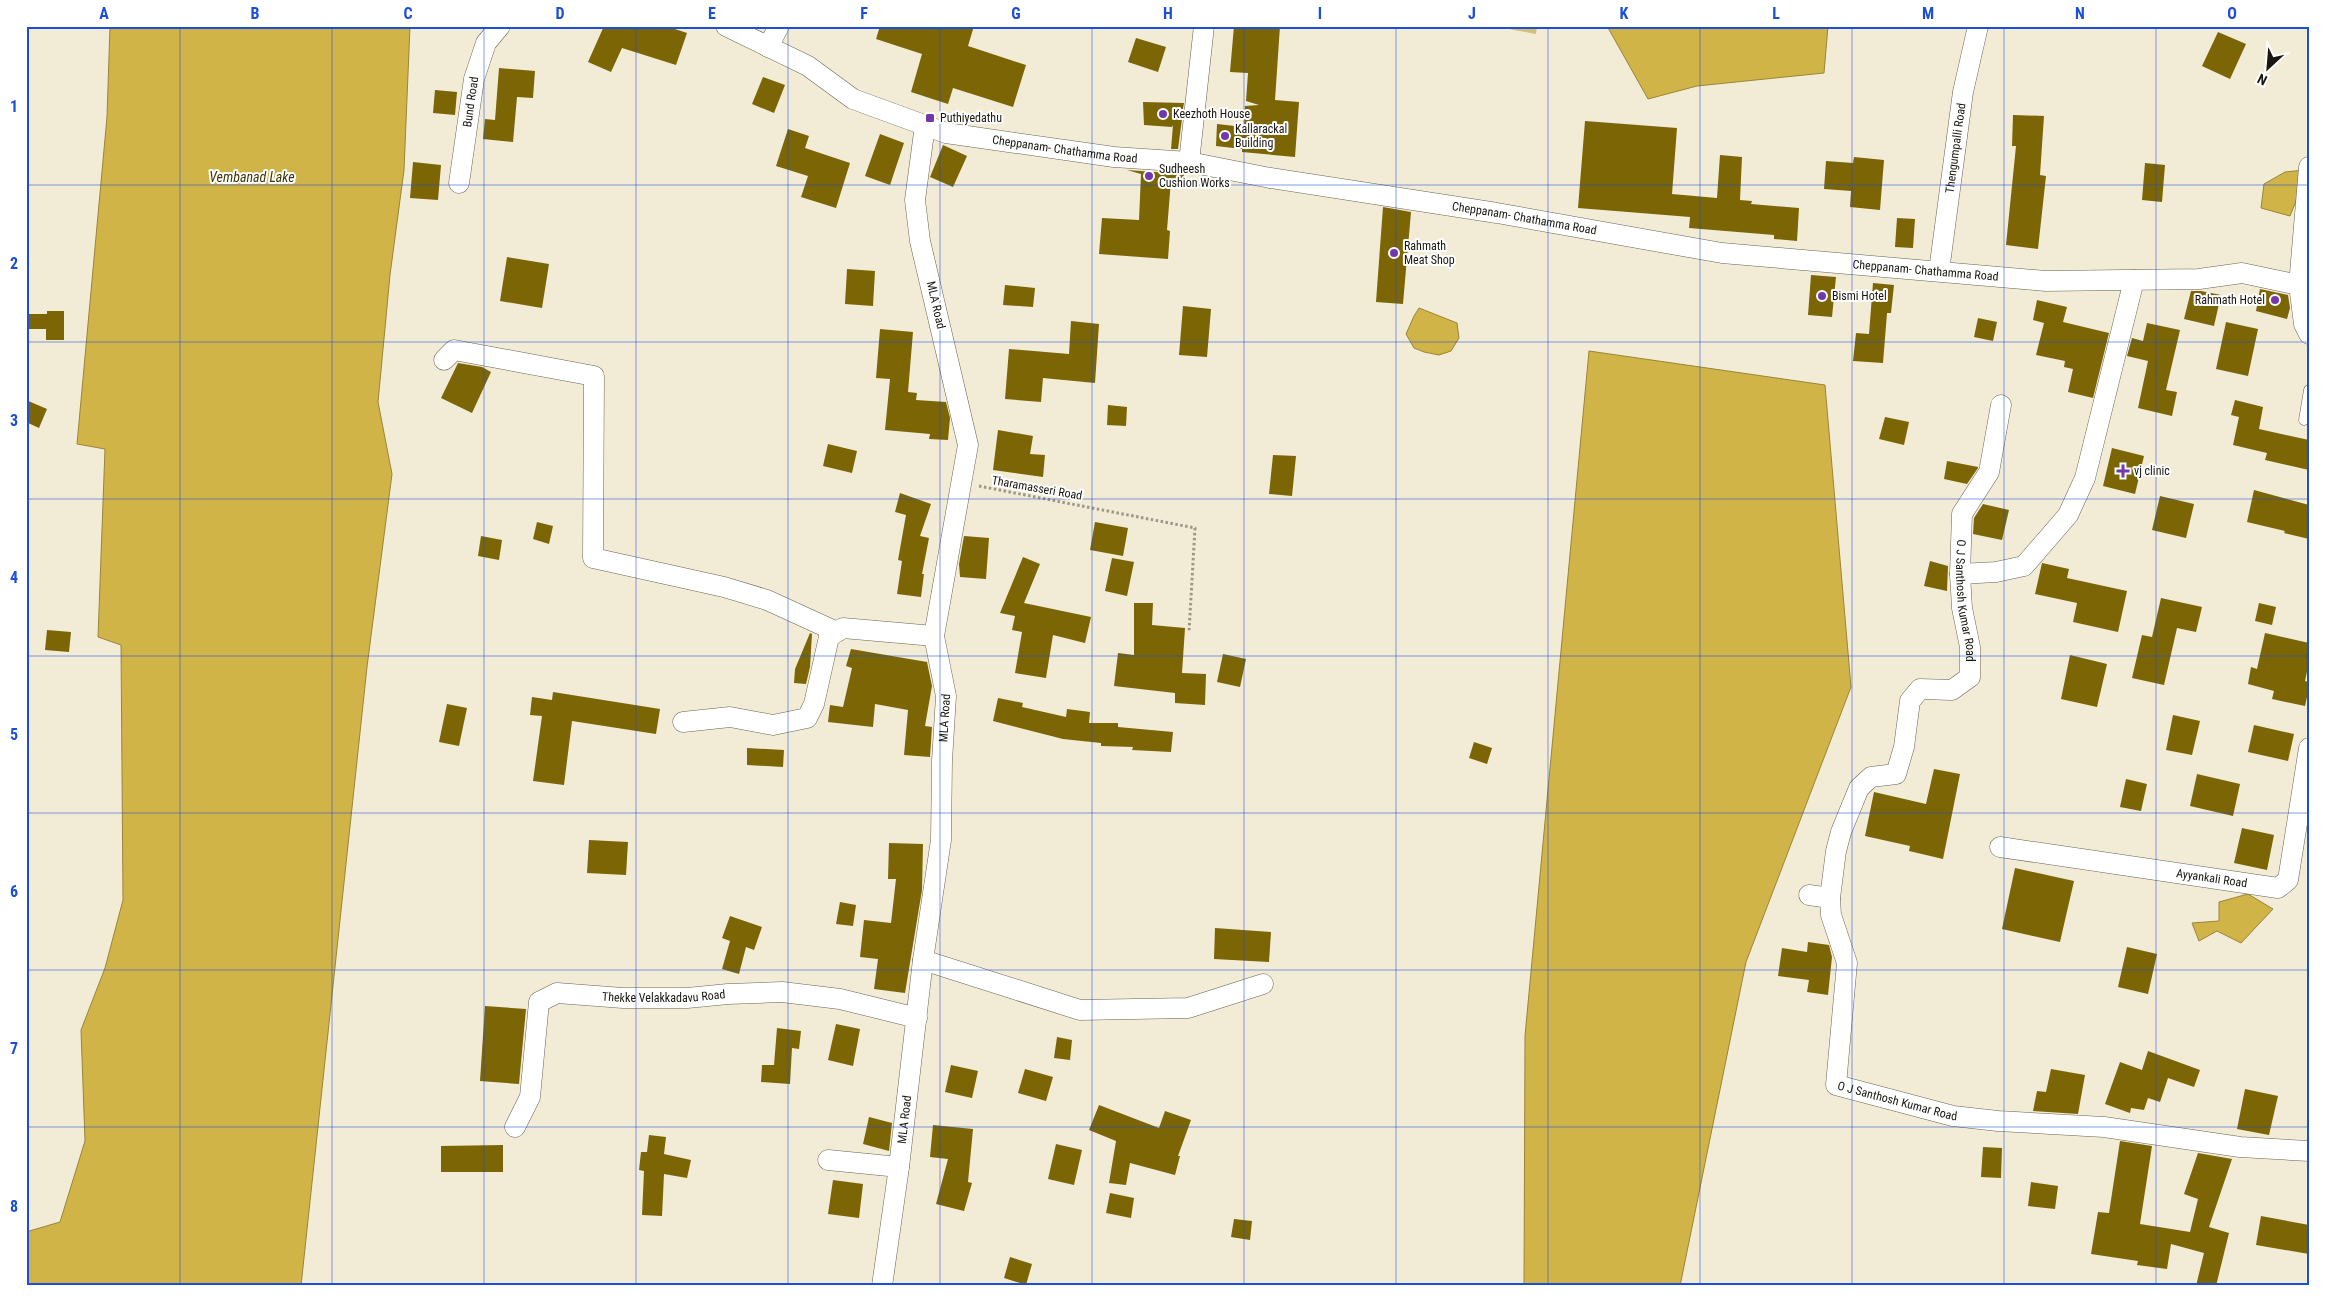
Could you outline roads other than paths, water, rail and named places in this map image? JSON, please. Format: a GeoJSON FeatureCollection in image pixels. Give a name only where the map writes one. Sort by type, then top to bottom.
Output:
{"type":"FeatureCollection","features":[{"type":"Feature","properties":{"kind":"street","name":"Bund Road"},"geometry":{"type":"LineString","coordinates":[[459,183],[474,79],[486,43],[500,26]]}},
{"type":"Feature","properties":{"kind":"street","name":"Cheppanam- Chathamma Road"},"geometry":{"type":"LineString","coordinates":[[726,26],[808,66],[853,99],[946,133],[1114,157],[1189,162],[1270,178],[1497,213],[1722,253],[2046,281],[2199,279],[2242,273],[2299,285]]}},
{"type":"Feature","properties":{"kind":"street"},"geometry":{"type":"LineString","coordinates":[[768,46],[779,26]]}},
{"type":"Feature","properties":{"kind":"street"},"geometry":{"type":"LineString","coordinates":[[1189,162],[1204,26]]}},
{"type":"Feature","properties":{"kind":"street","name":"Thengumpalli Road"},"geometry":{"type":"LineString","coordinates":[[1939,271],[1963,92],[1978,26]]}},
{"type":"Feature","properties":{"kind":"street","name":"MLA Road"},"geometry":{"type":"LineString","coordinates":[[882,1286],[899,1167],[922,960],[941,840],[942,761],[946,696],[934,636],[968,445],[920,241],[915,200],[925,126]]}},
{"type":"Feature","properties":{"kind":"street"},"geometry":{"type":"LineString","coordinates":[[2309,167],[2299,285],[2304,324],[2309,334]]}},
{"type":"Feature","properties":{"kind":"street"},"geometry":{"type":"LineString","coordinates":[[1960,574],[1996,572],[2024,566],[2068,516],[2084,478],[2134,280]]}},
{"type":"Feature","properties":{"kind":"street"},"geometry":{"type":"LineString","coordinates":[[444,360],[454,350],[594,376],[593,558],[724,587],[767,600],[837,632]]}},
{"type":"Feature","properties":{"kind":"street","name":"O J Santhosh Kumar Road"},"geometry":{"type":"LineString","coordinates":[[2001,406],[1989,472],[1962,514],[1960,574],[1962,608],[1970,647],[1970,677],[1952,690],[1920,689],[1910,701],[1904,747],[1896,774],[1871,777],[1859,788],[1841,832],[1833,870],[1830,898],[1832,914],[1847,963],[1836,1085],[1953,1116],[1998,1122],[2104,1127],[2240,1147],[2309,1151]]}},
{"type":"Feature","properties":{"kind":"street"},"geometry":{"type":"LineString","coordinates":[[683,722],[730,717],[773,725],[807,718],[814,704],[829,637],[843,628],[934,636]]}},
{"type":"Feature","properties":{"kind":"street","name":"Ayyankali Road"},"geometry":{"type":"LineString","coordinates":[[2000,847],[2278,888],[2288,880],[2309,748]]}},
{"type":"Feature","properties":{"kind":"street"},"geometry":{"type":"LineString","coordinates":[[1809,895],[1830,898]]}},
{"type":"Feature","properties":{"kind":"street"},"geometry":{"type":"LineString","coordinates":[[922,960],[1080,1010],[1188,1008],[1263,984]]}},
{"type":"Feature","properties":{"kind":"street","name":"Thekke Velakkadavu Road"},"geometry":{"type":"LineString","coordinates":[[515,1127],[530,1096],[539,1002],[557,993],[623,998],[687,998],[782,992],[840,999],[917,1018]]}},
{"type":"Feature","properties":{"kind":"street"},"geometry":{"type":"LineString","coordinates":[[828,1160],[899,1167]]}},
{"type":"Feature","properties":{"kind":"lane"},"geometry":{"type":"LineString","coordinates":[[2304,420],[2309,390]]}},
{"type":"Feature","properties":{"kind":"water","name":"Vembanad Lake"},"geometry":{"type":"Polygon","coordinates":[[[110,26],[410,26],[404,170],[390,275],[378,402],[392,474],[367,667],[301,1286],[26,1286],[26,1232],[60,1222],[85,1141],[81,1030],[105,968],[123,900],[121,645],[98,637],[105,449],[77,444],[107,117],[110,26]]]}},
{"type":"Feature","properties":{"kind":"water"},"geometry":{"type":"Polygon","coordinates":[[[1607,26],[1828,26],[1824,73],[1697,86],[1648,99],[1607,26]]]}},
{"type":"Feature","properties":{"kind":"water"},"geometry":{"type":"Polygon","coordinates":[[[2304,170],[2300,191],[2290,216],[2261,208],[2264,184],[2285,172],[2304,170]]]}},
{"type":"Feature","properties":{"kind":"water"},"geometry":{"type":"Polygon","coordinates":[[[1419,308],[1457,323],[1459,338],[1451,351],[1439,355],[1414,348],[1406,334],[1419,308]]]}},
{"type":"Feature","properties":{"kind":"water"},"geometry":{"type":"Polygon","coordinates":[[[1589,351],[1825,385],[1851,687],[1746,962],[1680,1286],[1524,1286],[1525,1036],[1589,351]]]}},
{"type":"Feature","properties":{"kind":"water"},"geometry":{"type":"Polygon","coordinates":[[[2248,894],[2273,909],[2241,943],[2217,931],[2199,941],[2192,923],[2219,921],[2219,902],[2248,894]]]}},
{"type":"Feature","properties":{"kind":"place","name":"Keezhoth House"},"geometry":{"type":"Point","coordinates":[1163,114]}},
{"type":"Feature","properties":{"kind":"place","name":"Puthiyedathu"},"geometry":{"type":"Point","coordinates":[930,118]}},
{"type":"Feature","properties":{"kind":"place","name":"Kallarackal Building"},"geometry":{"type":"Point","coordinates":[1225,136]}},
{"type":"Feature","properties":{"kind":"place","name":"Sudheesh Cushion Works"},"geometry":{"type":"Point","coordinates":[1149,176]}},
{"type":"Feature","properties":{"kind":"place","name":"Rahmath Meat Shop"},"geometry":{"type":"Point","coordinates":[1394,253]}},
{"type":"Feature","properties":{"kind":"place","name":"Bismi Hotel"},"geometry":{"type":"Point","coordinates":[1822,296]}},
{"type":"Feature","properties":{"kind":"place","name":"Rahmath Hotel"},"geometry":{"type":"Point","coordinates":[2275,300]}},
{"type":"Feature","properties":{"kind":"place","name":"vj clinic"},"geometry":{"type":"Point","coordinates":[2123,471]}}]}
